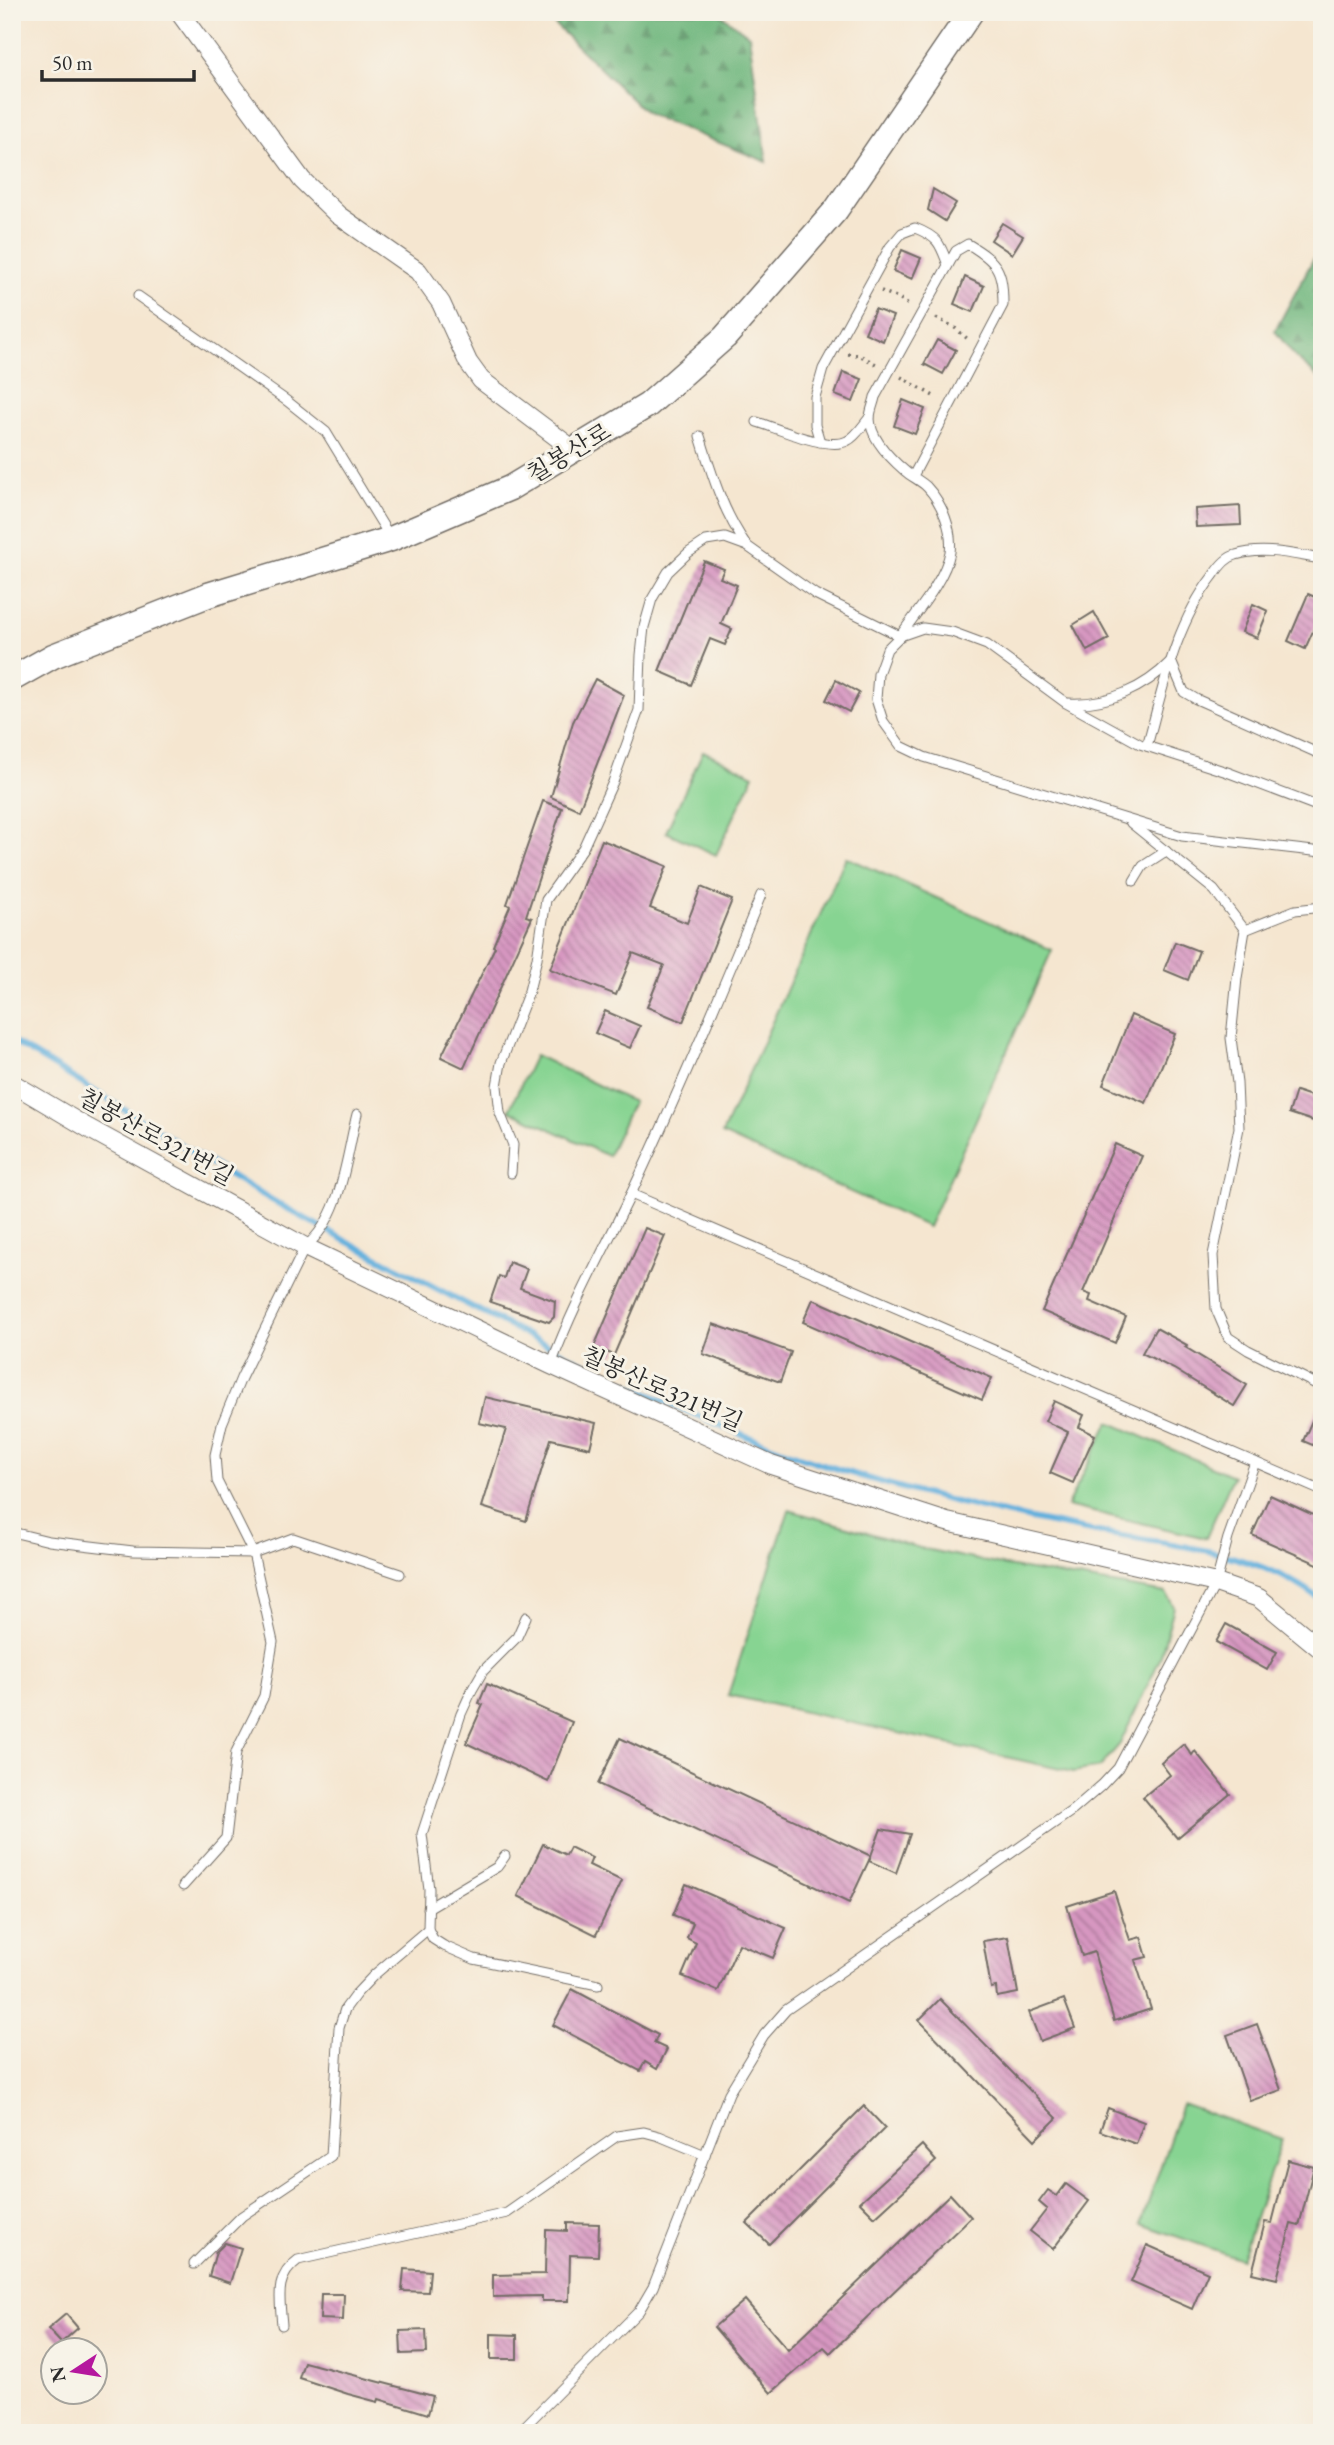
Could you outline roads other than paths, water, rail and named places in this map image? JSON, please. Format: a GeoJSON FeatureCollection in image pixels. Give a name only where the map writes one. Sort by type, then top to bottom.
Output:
{"type":"FeatureCollection","features":[{"type":"Feature","properties":{"kind":"street"},"geometry":{"type":"LineString","coordinates":[[179,12],[302,180],[338,215],[418,271],[441,303],[468,362],[481,380],[574,450]]}},
{"type":"Feature","properties":{"kind":"street","name":"칠봉산로"},"geometry":{"type":"LineString","coordinates":[[12,678],[52,656],[208,595],[391,539],[510,488],[648,405],[725,337],[836,210],[971,12]]}},
{"type":"Feature","properties":{"kind":"street","name":"칠봉산로321번길"},"geometry":{"type":"LineString","coordinates":[[12,1083],[88,1128],[551,1365],[771,1465],[947,1522],[1216,1583],[1259,1598],[1322,1650]]}},
{"type":"Feature","properties":{"kind":"lane"},"geometry":{"type":"LineString","coordinates":[[820,442],[815,425],[814,397],[823,369],[890,247],[902,233],[915,228],[929,233],[939,241],[948,265]]}},
{"type":"Feature","properties":{"kind":"lane"},"geometry":{"type":"LineString","coordinates":[[757,422],[820,442],[840,444],[850,440],[870,417],[875,397],[956,251],[968,244],[993,263],[1003,281],[1003,305],[913,476]]}},
{"type":"Feature","properties":{"kind":"lane"},"geometry":{"type":"LineString","coordinates":[[138,296],[298,409],[326,432],[391,539]]}},
{"type":"Feature","properties":{"kind":"lane"},"geometry":{"type":"LineString","coordinates":[[870,417],[875,435],[887,453],[927,487],[943,512],[950,534],[950,552],[943,572],[900,636],[887,649],[878,674],[876,699],[883,721],[901,746],[924,757],[1182,836],[1322,852]]}},
{"type":"Feature","properties":{"kind":"lane"},"geometry":{"type":"LineString","coordinates":[[700,436],[721,502],[747,546]]}},
{"type":"Feature","properties":{"kind":"lane"},"geometry":{"type":"LineString","coordinates":[[511,1173],[513,1145],[500,1113],[498,1086],[501,1063],[529,991],[546,900],[583,848],[613,782],[639,710],[644,627],[652,599],[668,572],[688,552],[706,541],[725,538],[747,546],[815,594],[900,636],[923,628],[952,632],[987,645],[1066,703],[1147,746],[1227,772],[1322,808]]}},
{"type":"Feature","properties":{"kind":"lane"},"geometry":{"type":"LineString","coordinates":[[1147,746],[1171,661],[1188,615],[1199,593],[1217,569],[1233,555],[1255,551],[1322,559]]}},
{"type":"Feature","properties":{"kind":"lane"},"geometry":{"type":"LineString","coordinates":[[1066,703],[1084,704],[1137,689],[1171,661]]}},
{"type":"Feature","properties":{"kind":"lane"},"geometry":{"type":"LineString","coordinates":[[1171,661],[1184,692],[1322,755]]}},
{"type":"Feature","properties":{"kind":"lane"},"geometry":{"type":"LineString","coordinates":[[1125,818],[1214,890],[1245,930],[1231,1038],[1239,1128],[1213,1255],[1216,1308],[1228,1337],[1322,1387]]}},
{"type":"Feature","properties":{"kind":"lane"},"geometry":{"type":"LineString","coordinates":[[1134,881],[1143,866],[1166,851]]}},
{"type":"Feature","properties":{"kind":"lane"},"geometry":{"type":"LineString","coordinates":[[551,1365],[563,1333],[699,1046],[761,895]]}},
{"type":"Feature","properties":{"kind":"lane"},"geometry":{"type":"LineString","coordinates":[[1245,930],[1295,910],[1322,907]]}},
{"type":"Feature","properties":{"kind":"lane"},"geometry":{"type":"LineString","coordinates":[[183,1886],[226,1838],[236,1752],[264,1696],[273,1642],[253,1553],[216,1481],[215,1455],[222,1424],[241,1377],[311,1242],[332,1215],[357,1114]]}},
{"type":"Feature","properties":{"kind":"lane"},"geometry":{"type":"LineString","coordinates":[[631,1194],[1322,1491]]}},
{"type":"Feature","properties":{"kind":"lane"},"geometry":{"type":"LineString","coordinates":[[518,2433],[639,2311],[653,2287],[729,2093],[764,2035],[786,2010],[1073,1810],[1118,1768],[1216,1583],[1228,1538],[1255,1462]]}},
{"type":"Feature","properties":{"kind":"lane"},"geometry":{"type":"LineString","coordinates":[[12,1531],[50,1541],[133,1551],[253,1553],[293,1538],[400,1574]]}},
{"type":"Feature","properties":{"kind":"lane"},"geometry":{"type":"LineString","coordinates":[[526,1617],[517,1637],[484,1671],[461,1714],[422,1834],[429,1889],[428,1929],[433,1939],[444,1947],[474,1959],[598,1985]]}},
{"type":"Feature","properties":{"kind":"lane"},"geometry":{"type":"LineString","coordinates":[[428,1908],[497,1867],[505,1856]]}},
{"type":"Feature","properties":{"kind":"lane"},"geometry":{"type":"LineString","coordinates":[[194,2264],[242,2216],[331,2156],[339,2028],[345,2009],[374,1975],[428,1929]]}},
{"type":"Feature","properties":{"kind":"lane"},"geometry":{"type":"LineString","coordinates":[[282,2325],[279,2292],[282,2279],[288,2268],[299,2260],[507,2213],[617,2136],[645,2133],[659,2136],[705,2155]]}},
{"type":"Feature","properties":{"kind":"waterway"},"geometry":{"type":"LineString","coordinates":[[12,1041],[309,1221],[547,1345],[724,1427],[806,1459],[959,1503],[1236,1558],[1295,1583],[1322,1601]]}}]}
